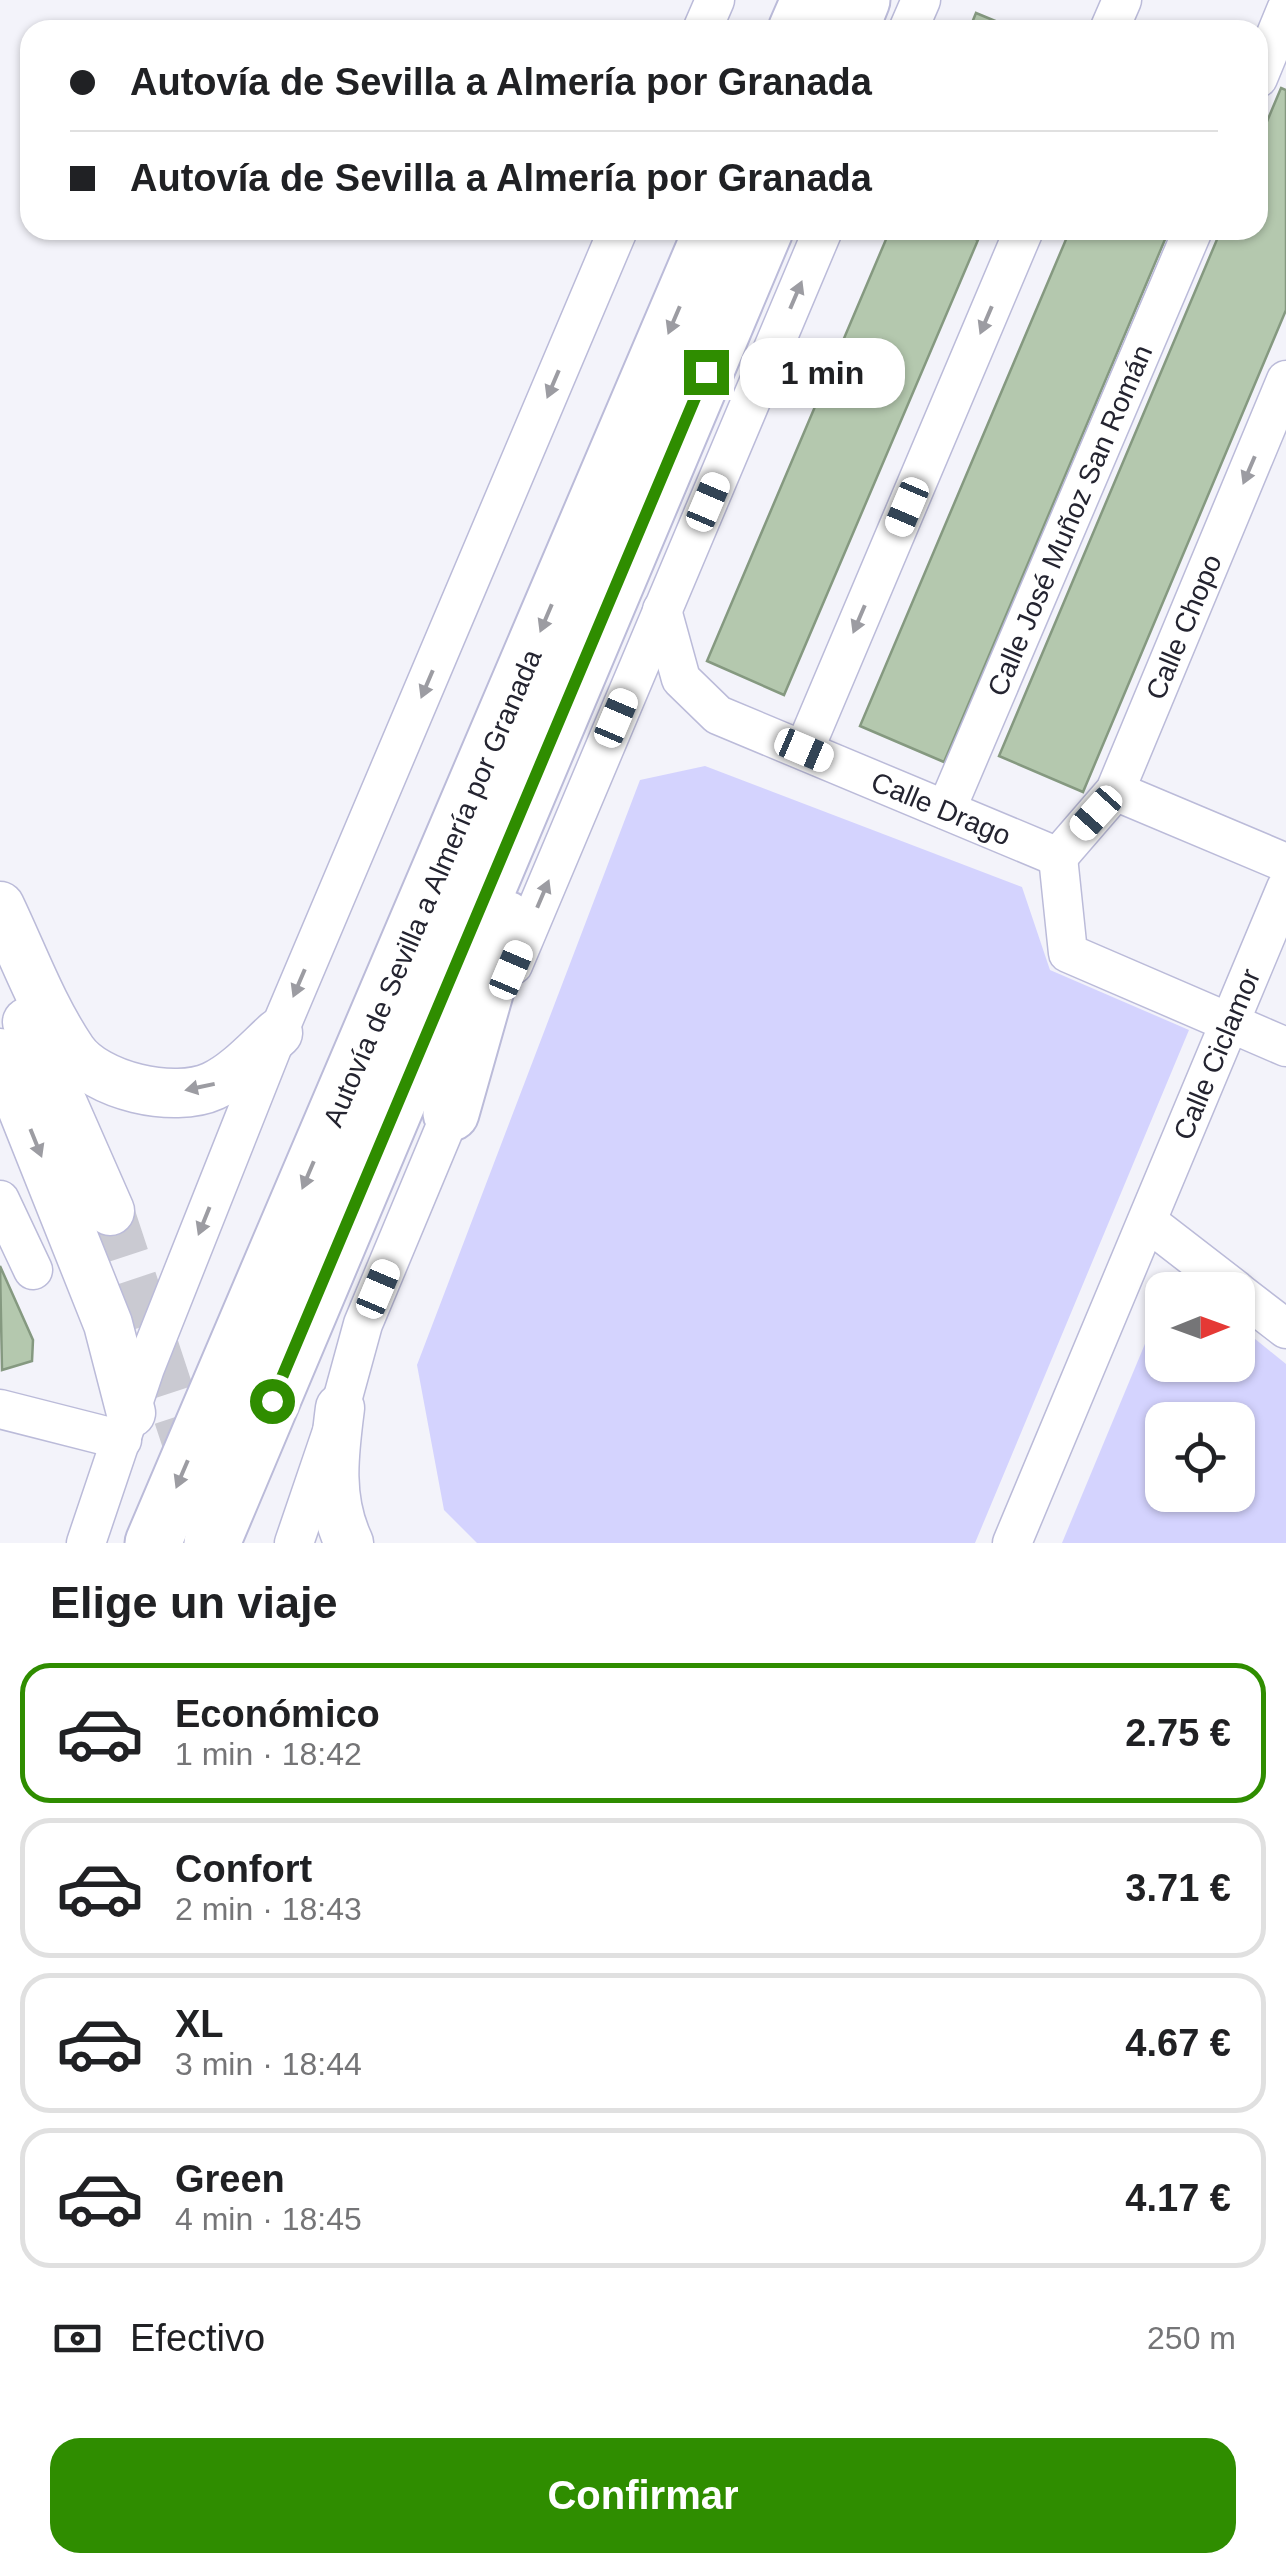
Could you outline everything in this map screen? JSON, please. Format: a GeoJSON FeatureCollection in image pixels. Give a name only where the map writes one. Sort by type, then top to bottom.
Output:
{"type":"FeatureCollection","features":[{"type":"Feature","properties":{"kind":"highway","name":"Autovía de Sevilla a Almería por Granada"},"geometry":{"type":"LineString","coordinates":[[153,1543],[707,240]]}},
{"type":"Feature","properties":{"kind":"highway","name":"Autovía de Sevilla a Almería por Granada"},"geometry":{"type":"LineString","coordinates":[[212,1543],[761,240]]}},
{"type":"Feature","properties":{"kind":"highway"},"geometry":{"type":"LineString","coordinates":[[451,1114],[571,690]]}},
{"type":"Feature","properties":{"kind":"main road"},"geometry":{"type":"LineString","coordinates":[[0,906],[74,1054],[104,1078],[142,1091],[211,1088],[278,1033]]}},
{"type":"Feature","properties":{"kind":"main road"},"geometry":{"type":"LineString","coordinates":[[0,961],[110,1211]]}},
{"type":"Feature","properties":{"kind":"main road"},"geometry":{"type":"LineString","coordinates":[[0,1052],[108,1324],[126,1426]]}},
{"type":"Feature","properties":{"kind":"main road"},"geometry":{"type":"LineString","coordinates":[[340,1408],[332,1468],[339,1523],[349,1543]]}},
{"type":"Feature","properties":{"kind":"street"},"geometry":{"type":"LineString","coordinates":[[1268,54],[1286,10]]}},
{"type":"Feature","properties":{"kind":"street"},"geometry":{"type":"LineString","coordinates":[[86,1543],[146,1368],[278,1033],[614,240]]}},
{"type":"Feature","properties":{"kind":"street"},"geometry":{"type":"LineString","coordinates":[[294,1543],[340,1408],[363,1324],[820,240]]}},
{"type":"Feature","properties":{"kind":"street"},"geometry":{"type":"LineString","coordinates":[[804,750],[1020,240]]}},
{"type":"Feature","properties":{"kind":"street","name":"Calle José Muñoz San Román"},"geometry":{"type":"LineString","coordinates":[[946,810],[1189,240]]}},
{"type":"Feature","properties":{"kind":"street","name":"Calle Chopo"},"geometry":{"type":"LineString","coordinates":[[1058,856],[1115,791],[1286,380]]}},
{"type":"Feature","properties":{"kind":"street","name":"Calle Drago"},"geometry":{"type":"LineString","coordinates":[[662,610],[680,679],[718,714],[1058,856]]}},
{"type":"Feature","properties":{"kind":"street"},"geometry":{"type":"LineString","coordinates":[[1115,791],[1286,863]]}},
{"type":"Feature","properties":{"kind":"street"},"geometry":{"type":"LineString","coordinates":[[1058,856],[1068,953],[1286,1048]]}},
{"type":"Feature","properties":{"kind":"street","name":"Calle Ciclamor"},"geometry":{"type":"LineString","coordinates":[[1012,1543],[1286,888]]}},
{"type":"Feature","properties":{"kind":"street"},"geometry":{"type":"LineString","coordinates":[[0,1200],[32,1270]]}},
{"type":"Feature","properties":{"kind":"street"},"geometry":{"type":"LineString","coordinates":[[1148,1222],[1212,1272]]}},
{"type":"Feature","properties":{"kind":"street"},"geometry":{"type":"LineString","coordinates":[[1255,1305],[1286,1329]]}},
{"type":"Feature","properties":{"kind":"street"},"geometry":{"type":"LineString","coordinates":[[0,1409],[126,1426]]}},
{"type":"Feature","properties":{"kind":"shaded area"},"geometry":{"type":"Polygon","coordinates":[[[705,766],[1022,887],[1050,970],[1189,1030],[975,1543],[477,1543],[444,1510],[417,1365],[640,780],[705,766]]]}},
{"type":"Feature","properties":{"kind":"shaded area"},"geometry":{"type":"Polygon","coordinates":[[[1255,1339],[1286,1364],[1286,1543],[1062,1543],[1145,1344],[1145,1382],[1255,1382],[1255,1339]]]}},
{"type":"Feature","properties":{"kind":"building"},"geometry":{"type":"Polygon","coordinates":[[[976,13],[993,20],[973,20],[976,13]]]}},
{"type":"Feature","properties":{"kind":"building"},"geometry":{"type":"Polygon","coordinates":[[[1281,88],[1286,90],[1286,310],[1083,792],[999,756],[1217,240],[1268,240],[1268,119],[1281,88]]]}},
{"type":"Feature","properties":{"kind":"building"},"geometry":{"type":"Polygon","coordinates":[[[886,240],[978,240],[784,695],[707,661],[886,240]]]}},
{"type":"Feature","properties":{"kind":"building"},"geometry":{"type":"Polygon","coordinates":[[[1066,240],[1165,240],[944,762],[860,726],[1066,240]]]}},
{"type":"Feature","properties":{"kind":"building"},"geometry":{"type":"Polygon","coordinates":[[[0,1266],[33,1340],[32,1361],[2,1370],[0,1266]]]}},
{"type":"Feature","properties":{"kind":"tunnel"},"geometry":{"type":"LineString","coordinates":[[110,1211],[198,1478]]}},
{"type":"Feature","properties":{"kind":"route"},"geometry":{"type":"LineString","coordinates":[[272,1401],[706,372]]}}]}
